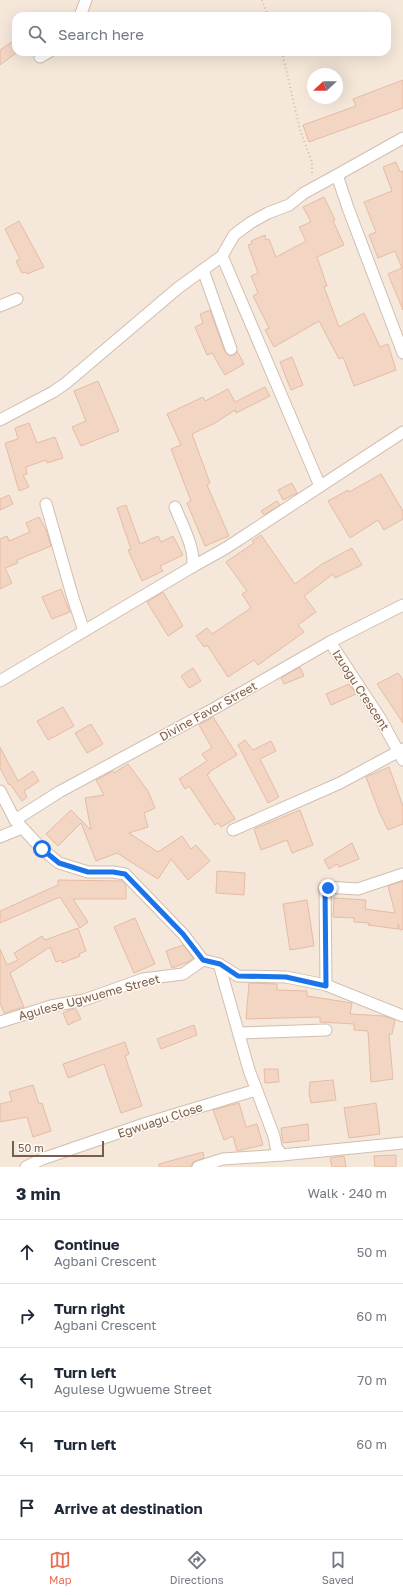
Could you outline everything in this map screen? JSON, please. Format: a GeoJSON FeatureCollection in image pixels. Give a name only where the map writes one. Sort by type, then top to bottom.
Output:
{"type":"FeatureCollection","features":[{"type":"Feature","properties":{"kind":"street"},"geometry":{"type":"LineString","coordinates":[[81,12],[85,0]]}},
{"type":"Feature","properties":{"kind":"street"},"geometry":{"type":"LineString","coordinates":[[0,420],[46,396],[66,383],[178,288],[222,256],[234,235],[250,223],[268,213],[289,205],[311,189],[403,138]]}},
{"type":"Feature","properties":{"kind":"street"},"geometry":{"type":"LineString","coordinates":[[337,175],[403,353]]}},
{"type":"Feature","properties":{"kind":"street"},"geometry":{"type":"LineString","coordinates":[[222,256],[320,486]]}},
{"type":"Feature","properties":{"kind":"street"},"geometry":{"type":"LineString","coordinates":[[203,270],[231,350]]}},
{"type":"Feature","properties":{"kind":"street"},"geometry":{"type":"LineString","coordinates":[[0,306],[17,299]]}},
{"type":"Feature","properties":{"kind":"street"},"geometry":{"type":"LineString","coordinates":[[0,681],[192,566],[226,548],[403,432]]}},
{"type":"Feature","properties":{"kind":"street"},"geometry":{"type":"LineString","coordinates":[[46,504],[84,631]]}},
{"type":"Feature","properties":{"kind":"street"},"geometry":{"type":"LineString","coordinates":[[175,507],[192,553],[194,561],[192,566]]}},
{"type":"Feature","properties":{"kind":"street","name":"Divine Favor Street"},"geometry":{"type":"LineString","coordinates":[[0,837],[60,792],[266,680],[330,642],[403,605]]}},
{"type":"Feature","properties":{"kind":"street","name":"Izuogu Crescent"},"geometry":{"type":"LineString","coordinates":[[330,642],[402,754]]}},
{"type":"Feature","properties":{"kind":"street"},"geometry":{"type":"LineString","coordinates":[[233,830],[402,754]]}},
{"type":"Feature","properties":{"kind":"street"},"geometry":{"type":"LineString","coordinates":[[0,791],[18,824],[42,849],[59,863],[88,872],[113,872],[125,874],[130,877],[183,934],[203,960],[220,964],[238,976],[286,977],[326,986],[403,1016]]}},
{"type":"Feature","properties":{"kind":"street"},"geometry":{"type":"LineString","coordinates":[[326,986],[325,887],[358,890],[403,874]]}},
{"type":"Feature","properties":{"kind":"street","name":"Agulese Ugwueme Street"},"geometry":{"type":"LineString","coordinates":[[0,1022],[51,1006],[84,1000],[143,979],[183,974],[203,960]]}},
{"type":"Feature","properties":{"kind":"street"},"geometry":{"type":"LineString","coordinates":[[220,964],[256,1090],[274,1136],[276,1147],[282,1155]]}},
{"type":"Feature","properties":{"kind":"street"},"geometry":{"type":"LineString","coordinates":[[239,1033],[326,1030]]}},
{"type":"Feature","properties":{"kind":"street","name":"Egwuagu Close"},"geometry":{"type":"LineString","coordinates":[[26,1167],[42,1159],[150,1122],[256,1090]]}},
{"type":"Feature","properties":{"kind":"street"},"geometry":{"type":"LineString","coordinates":[[198,1167],[223,1159],[282,1155],[403,1143]]}},
{"type":"Feature","properties":{"kind":"path"},"geometry":{"type":"LineString","coordinates":[[262,0],[266,12]]}},
{"type":"Feature","properties":{"kind":"path"},"geometry":{"type":"LineString","coordinates":[[283,56],[300,130],[312,162],[311,189]]}},
{"type":"Feature","properties":{"kind":"shaded area"},"geometry":{"type":"Polygon","coordinates":[[[0,0],[403,0],[403,1167],[0,1167],[0,0]]]}},
{"type":"Feature","properties":{"kind":"building"},"geometry":{"type":"Polygon","coordinates":[[[12,42],[12,56],[0,65],[0,50],[12,42]]]}},
{"type":"Feature","properties":{"kind":"building"},"geometry":{"type":"Polygon","coordinates":[[[403,80],[403,108],[309,142],[303,125],[356,106],[353,99],[403,80]]]}},
{"type":"Feature","properties":{"kind":"building"},"geometry":{"type":"Polygon","coordinates":[[[396,162],[400,172],[403,171],[403,310],[388,274],[402,268],[395,251],[378,258],[369,235],[376,232],[364,202],[392,191],[383,167],[396,162]]]}},
{"type":"Feature","properties":{"kind":"building"},"geometry":{"type":"Polygon","coordinates":[[[324,197],[335,220],[333,221],[344,245],[317,257],[327,286],[324,287],[339,327],[364,313],[380,347],[388,344],[396,370],[354,386],[343,357],[339,359],[319,321],[274,347],[265,330],[269,328],[253,296],[258,293],[251,276],[258,273],[248,245],[252,244],[251,241],[265,235],[266,240],[269,239],[276,257],[306,241],[299,227],[311,222],[303,207],[324,197]]]}},
{"type":"Feature","properties":{"kind":"building"},"geometry":{"type":"Polygon","coordinates":[[[19,221],[44,267],[27,274],[26,272],[22,273],[16,261],[20,259],[5,229],[19,221]]]}},
{"type":"Feature","properties":{"kind":"building"},"geometry":{"type":"Polygon","coordinates":[[[210,310],[225,352],[230,356],[234,355],[237,351],[244,364],[225,375],[212,353],[207,355],[195,327],[203,323],[200,314],[210,310]]]}},
{"type":"Feature","properties":{"kind":"building"},"geometry":{"type":"Polygon","coordinates":[[[292,357],[303,385],[291,390],[280,362],[292,357]]]}},
{"type":"Feature","properties":{"kind":"building"},"geometry":{"type":"Polygon","coordinates":[[[98,381],[119,431],[81,446],[72,427],[86,421],[74,391],[98,381]]]}},
{"type":"Feature","properties":{"kind":"building"},"geometry":{"type":"Polygon","coordinates":[[[265,387],[270,396],[236,413],[235,410],[215,423],[192,434],[210,483],[207,485],[229,536],[205,546],[187,503],[191,501],[171,449],[181,445],[167,414],[203,397],[205,401],[228,389],[235,402],[265,387]]]}},
{"type":"Feature","properties":{"kind":"building"},"geometry":{"type":"Polygon","coordinates":[[[29,423],[37,443],[55,437],[63,458],[47,463],[46,460],[26,467],[27,474],[23,475],[29,487],[19,491],[5,443],[18,439],[15,428],[29,423]]]}},
{"type":"Feature","properties":{"kind":"building"},"geometry":{"type":"Polygon","coordinates":[[[381,474],[403,511],[403,519],[384,530],[378,520],[350,538],[328,501],[348,490],[349,492],[381,474]]]}},
{"type":"Feature","properties":{"kind":"building"},"geometry":{"type":"Polygon","coordinates":[[[292,483],[297,493],[283,500],[278,490],[292,483]]]}},
{"type":"Feature","properties":{"kind":"building"},"geometry":{"type":"Polygon","coordinates":[[[9,495],[13,504],[0,510],[0,499],[9,495]]]}},
{"type":"Feature","properties":{"kind":"building"},"geometry":{"type":"Polygon","coordinates":[[[277,501],[280,505],[264,515],[261,511],[277,501]]]}},
{"type":"Feature","properties":{"kind":"building"},"geometry":{"type":"Polygon","coordinates":[[[126,505],[140,544],[158,536],[161,542],[173,536],[183,555],[160,566],[163,571],[142,581],[128,550],[131,549],[117,508],[126,505]]]}},
{"type":"Feature","properties":{"kind":"building"},"geometry":{"type":"Polygon","coordinates":[[[39,517],[46,530],[51,546],[17,560],[18,563],[5,568],[12,583],[0,589],[0,539],[7,536],[9,541],[30,532],[26,523],[39,517]]]}},
{"type":"Feature","properties":{"kind":"building"},"geometry":{"type":"Polygon","coordinates":[[[261,535],[295,584],[322,564],[352,548],[362,565],[335,578],[333,574],[304,596],[316,612],[298,625],[304,632],[258,665],[254,660],[228,677],[207,645],[204,647],[196,636],[207,628],[212,634],[251,608],[242,594],[247,591],[226,562],[254,543],[252,541],[261,535]]]}},
{"type":"Feature","properties":{"kind":"building"},"geometry":{"type":"Polygon","coordinates":[[[61,589],[70,612],[52,619],[42,597],[61,589]]]}},
{"type":"Feature","properties":{"kind":"building"},"geometry":{"type":"Polygon","coordinates":[[[163,592],[183,626],[168,636],[147,602],[163,592]]]}},
{"type":"Feature","properties":{"kind":"building"},"geometry":{"type":"Polygon","coordinates":[[[300,667],[304,676],[284,684],[281,678],[300,667]]]}},
{"type":"Feature","properties":{"kind":"building"},"geometry":{"type":"Polygon","coordinates":[[[193,668],[201,681],[189,688],[181,676],[193,668]]]}},
{"type":"Feature","properties":{"kind":"building"},"geometry":{"type":"Polygon","coordinates":[[[398,673],[403,680],[403,723],[377,684],[398,673]]]}},
{"type":"Feature","properties":{"kind":"building"},"geometry":{"type":"Polygon","coordinates":[[[349,684],[356,694],[331,705],[326,694],[349,684]]]}},
{"type":"Feature","properties":{"kind":"building"},"geometry":{"type":"Polygon","coordinates":[[[63,707],[74,726],[48,740],[37,721],[63,707]]]}},
{"type":"Feature","properties":{"kind":"building"},"geometry":{"type":"Polygon","coordinates":[[[213,717],[237,755],[209,772],[210,773],[207,775],[235,819],[221,827],[218,823],[215,825],[189,786],[185,789],[179,779],[207,761],[202,754],[212,748],[199,725],[213,717]]]}},
{"type":"Feature","properties":{"kind":"building"},"geometry":{"type":"Polygon","coordinates":[[[91,724],[103,744],[87,753],[75,733],[91,724]]]}},
{"type":"Feature","properties":{"kind":"building"},"geometry":{"type":"Polygon","coordinates":[[[245,740],[253,750],[271,741],[276,751],[260,759],[279,797],[268,803],[238,745],[245,740]]]}},
{"type":"Feature","properties":{"kind":"building"},"geometry":{"type":"Polygon","coordinates":[[[0,747],[18,781],[33,771],[39,781],[24,791],[27,797],[22,801],[10,784],[9,785],[0,768],[0,747]]]}},
{"type":"Feature","properties":{"kind":"building"},"geometry":{"type":"Polygon","coordinates":[[[128,764],[148,791],[155,808],[144,813],[148,827],[129,833],[158,852],[182,836],[191,849],[196,845],[210,861],[188,880],[171,859],[158,879],[117,853],[96,861],[81,823],[58,846],[46,834],[71,810],[91,830],[85,798],[104,795],[96,780],[113,771],[114,773],[128,764]]]}},
{"type":"Feature","properties":{"kind":"building"},"geometry":{"type":"Polygon","coordinates":[[[389,767],[403,806],[403,824],[388,830],[380,814],[366,777],[389,767]]]}},
{"type":"Feature","properties":{"kind":"building"},"geometry":{"type":"Polygon","coordinates":[[[300,810],[313,845],[292,853],[287,840],[261,850],[254,829],[300,810]]]}},
{"type":"Feature","properties":{"kind":"building"},"geometry":{"type":"Polygon","coordinates":[[[352,843],[359,859],[339,867],[337,864],[329,869],[324,860],[352,843]]]}},
{"type":"Feature","properties":{"kind":"building"},"geometry":{"type":"Polygon","coordinates":[[[217,871],[245,873],[244,895],[216,893],[217,871]]]}},
{"type":"Feature","properties":{"kind":"building"},"geometry":{"type":"Polygon","coordinates":[[[58,880],[122,881],[126,885],[126,899],[73,899],[88,922],[80,928],[60,897],[0,923],[0,911],[58,885],[58,880]]]}},
{"type":"Feature","properties":{"kind":"building"},"geometry":{"type":"Polygon","coordinates":[[[403,881],[403,929],[400,930],[398,924],[398,929],[368,925],[369,923],[354,922],[354,918],[333,917],[334,898],[366,900],[365,909],[395,913],[388,886],[403,881]]]}},
{"type":"Feature","properties":{"kind":"building"},"geometry":{"type":"Polygon","coordinates":[[[307,900],[314,946],[290,950],[283,904],[307,900]]]}},
{"type":"Feature","properties":{"kind":"building"},"geometry":{"type":"Polygon","coordinates":[[[135,918],[155,964],[134,973],[114,927],[135,918]]]}},
{"type":"Feature","properties":{"kind":"building"},"geometry":{"type":"Polygon","coordinates":[[[78,928],[86,951],[79,954],[80,956],[62,963],[62,960],[56,962],[50,947],[10,973],[24,1007],[4,1013],[0,1003],[0,949],[7,965],[18,960],[14,953],[42,936],[45,940],[78,928]]]}},
{"type":"Feature","properties":{"kind":"building"},"geometry":{"type":"Polygon","coordinates":[[[183,945],[193,958],[188,962],[172,968],[166,951],[183,945]]]}},
{"type":"Feature","properties":{"kind":"building"},"geometry":{"type":"Polygon","coordinates":[[[249,983],[277,984],[277,990],[307,991],[307,996],[352,1003],[350,1014],[384,1016],[395,1020],[392,1034],[389,1034],[393,1079],[371,1082],[368,1031],[354,1030],[354,1024],[320,1022],[320,1017],[246,1019],[249,983]]]}},
{"type":"Feature","properties":{"kind":"building"},"geometry":{"type":"Polygon","coordinates":[[[76,1009],[81,1019],[68,1025],[63,1013],[76,1009]]]}},
{"type":"Feature","properties":{"kind":"building"},"geometry":{"type":"Polygon","coordinates":[[[194,1025],[197,1035],[161,1049],[157,1039],[194,1025]]]}},
{"type":"Feature","properties":{"kind":"building"},"geometry":{"type":"Polygon","coordinates":[[[125,1042],[129,1054],[125,1056],[142,1106],[121,1113],[104,1064],[68,1078],[63,1064],[125,1042]]]}},
{"type":"Feature","properties":{"kind":"building"},"geometry":{"type":"Polygon","coordinates":[[[264,1069],[278,1069],[279,1082],[265,1083],[264,1069]]]}},
{"type":"Feature","properties":{"kind":"building"},"geometry":{"type":"Polygon","coordinates":[[[333,1080],[336,1100],[311,1103],[309,1094],[310,1082],[333,1080]]]}},
{"type":"Feature","properties":{"kind":"building"},"geometry":{"type":"Polygon","coordinates":[[[33,1085],[39,1104],[42,1103],[51,1131],[33,1137],[27,1117],[0,1122],[0,1104],[12,1101],[9,1092],[33,1085]]]}},
{"type":"Feature","properties":{"kind":"building"},"geometry":{"type":"Polygon","coordinates":[[[239,1103],[246,1127],[257,1124],[263,1145],[237,1151],[233,1136],[224,1140],[213,1110],[239,1103]]]}},
{"type":"Feature","properties":{"kind":"building"},"geometry":{"type":"Polygon","coordinates":[[[376,1103],[380,1134],[349,1138],[344,1108],[376,1103]]]}},
{"type":"Feature","properties":{"kind":"building"},"geometry":{"type":"Polygon","coordinates":[[[308,1124],[309,1140],[283,1143],[281,1128],[308,1124]]]}},
{"type":"Feature","properties":{"kind":"building"},"geometry":{"type":"Polygon","coordinates":[[[203,1152],[204,1158],[193,1162],[191,1167],[159,1167],[159,1164],[203,1152]]]}},
{"type":"Feature","properties":{"kind":"building"},"geometry":{"type":"Polygon","coordinates":[[[396,1155],[396,1167],[375,1167],[374,1156],[396,1155]]]}},
{"type":"Feature","properties":{"kind":"building"},"geometry":{"type":"Polygon","coordinates":[[[344,1156],[346,1167],[332,1167],[330,1158],[344,1156]]]}},
{"type":"Feature","properties":{"kind":"route"},"geometry":{"type":"LineString","coordinates":[[42,849],[59,863],[88,872],[113,872],[125,874],[130,877],[194,946],[203,960],[220,964],[238,976],[286,977],[326,986],[325,887],[328,888]]}}]}
